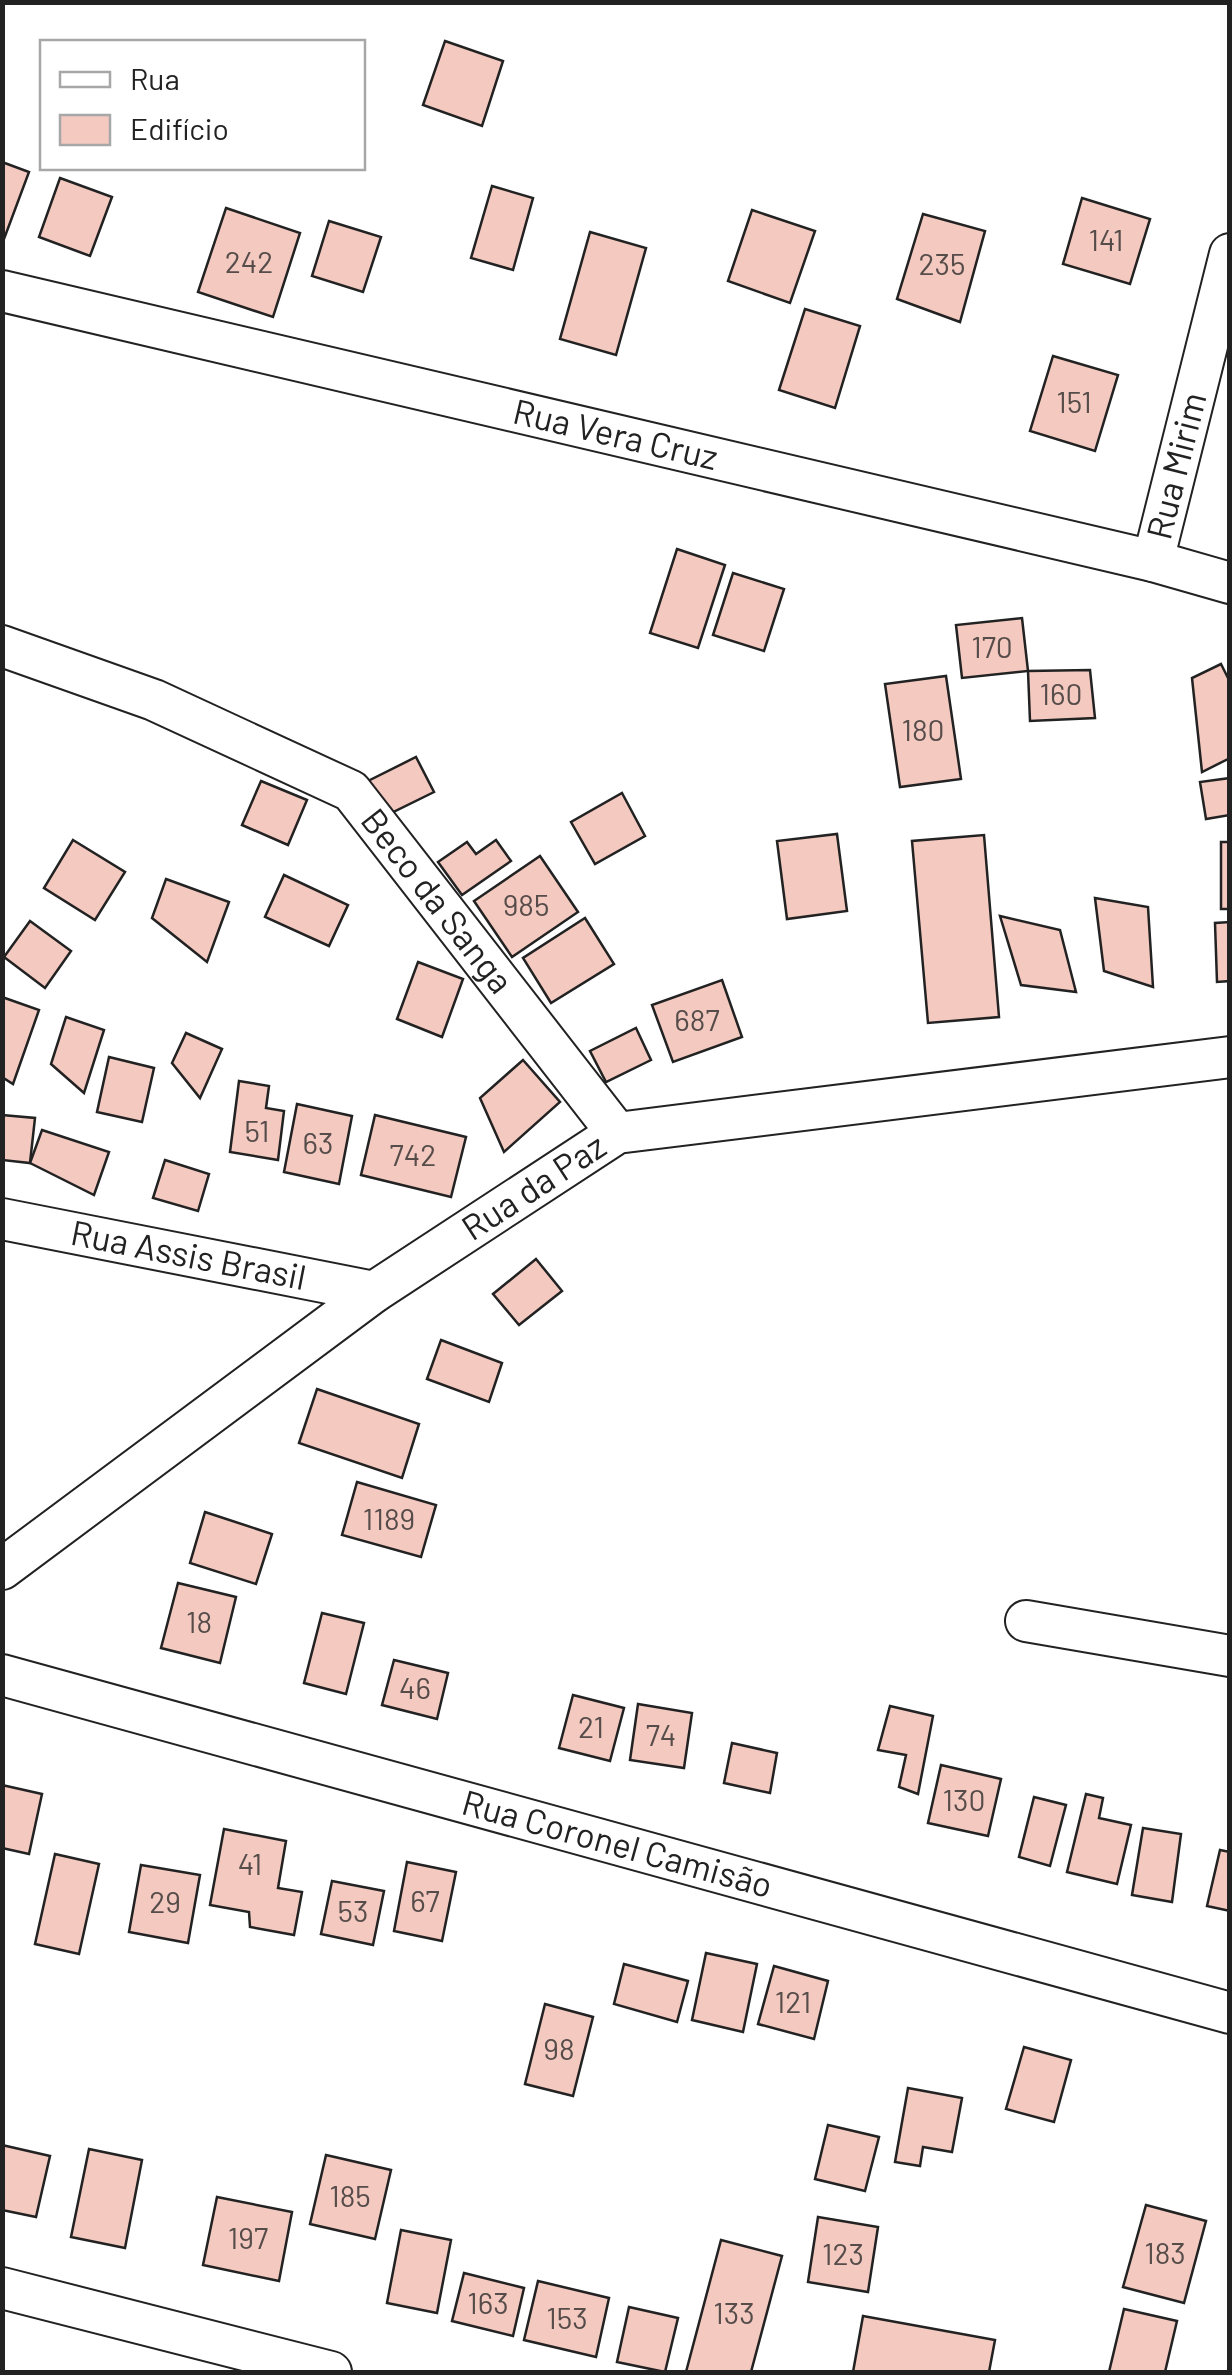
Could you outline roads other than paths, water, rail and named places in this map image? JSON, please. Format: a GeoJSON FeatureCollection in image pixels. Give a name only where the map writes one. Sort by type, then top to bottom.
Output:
{"type":"FeatureCollection","features":[{"type":"Feature","properties":{"kind":"street","name":"Rua Mirim"},"geometry":{"type":"LineString","coordinates":[[1153,561],[1230,254]]}},
{"type":"Feature","properties":{"kind":"street","name":"Rua Vera Cruz"},"geometry":{"type":"LineString","coordinates":[[2,291],[1153,561],[1230,583]]}},
{"type":"Feature","properties":{"kind":"street","name":"Beco da Sanga"},"geometry":{"type":"LineString","coordinates":[[2,646],[154,700],[350,791],[617,1133]]}},
{"type":"Feature","properties":{"kind":"street","name":"Rua da Paz"},"geometry":{"type":"LineString","coordinates":[[2,1569],[374,1292],[617,1133],[1230,1057]]}},
{"type":"Feature","properties":{"kind":"street","name":"Rua Assis Brasil"},"geometry":{"type":"LineString","coordinates":[[2,1219],[374,1292]]}},
{"type":"Feature","properties":{"kind":"street"},"geometry":{"type":"LineString","coordinates":[[1026,1621],[1230,1656]]}},
{"type":"Feature","properties":{"kind":"street","name":"Rua Coronel Camisão"},"geometry":{"type":"LineString","coordinates":[[2,1675],[1230,2013]]}},
{"type":"Feature","properties":{"kind":"street"},"geometry":{"type":"LineString","coordinates":[[2,2288],[268,2366],[331,2372]]}}]}
